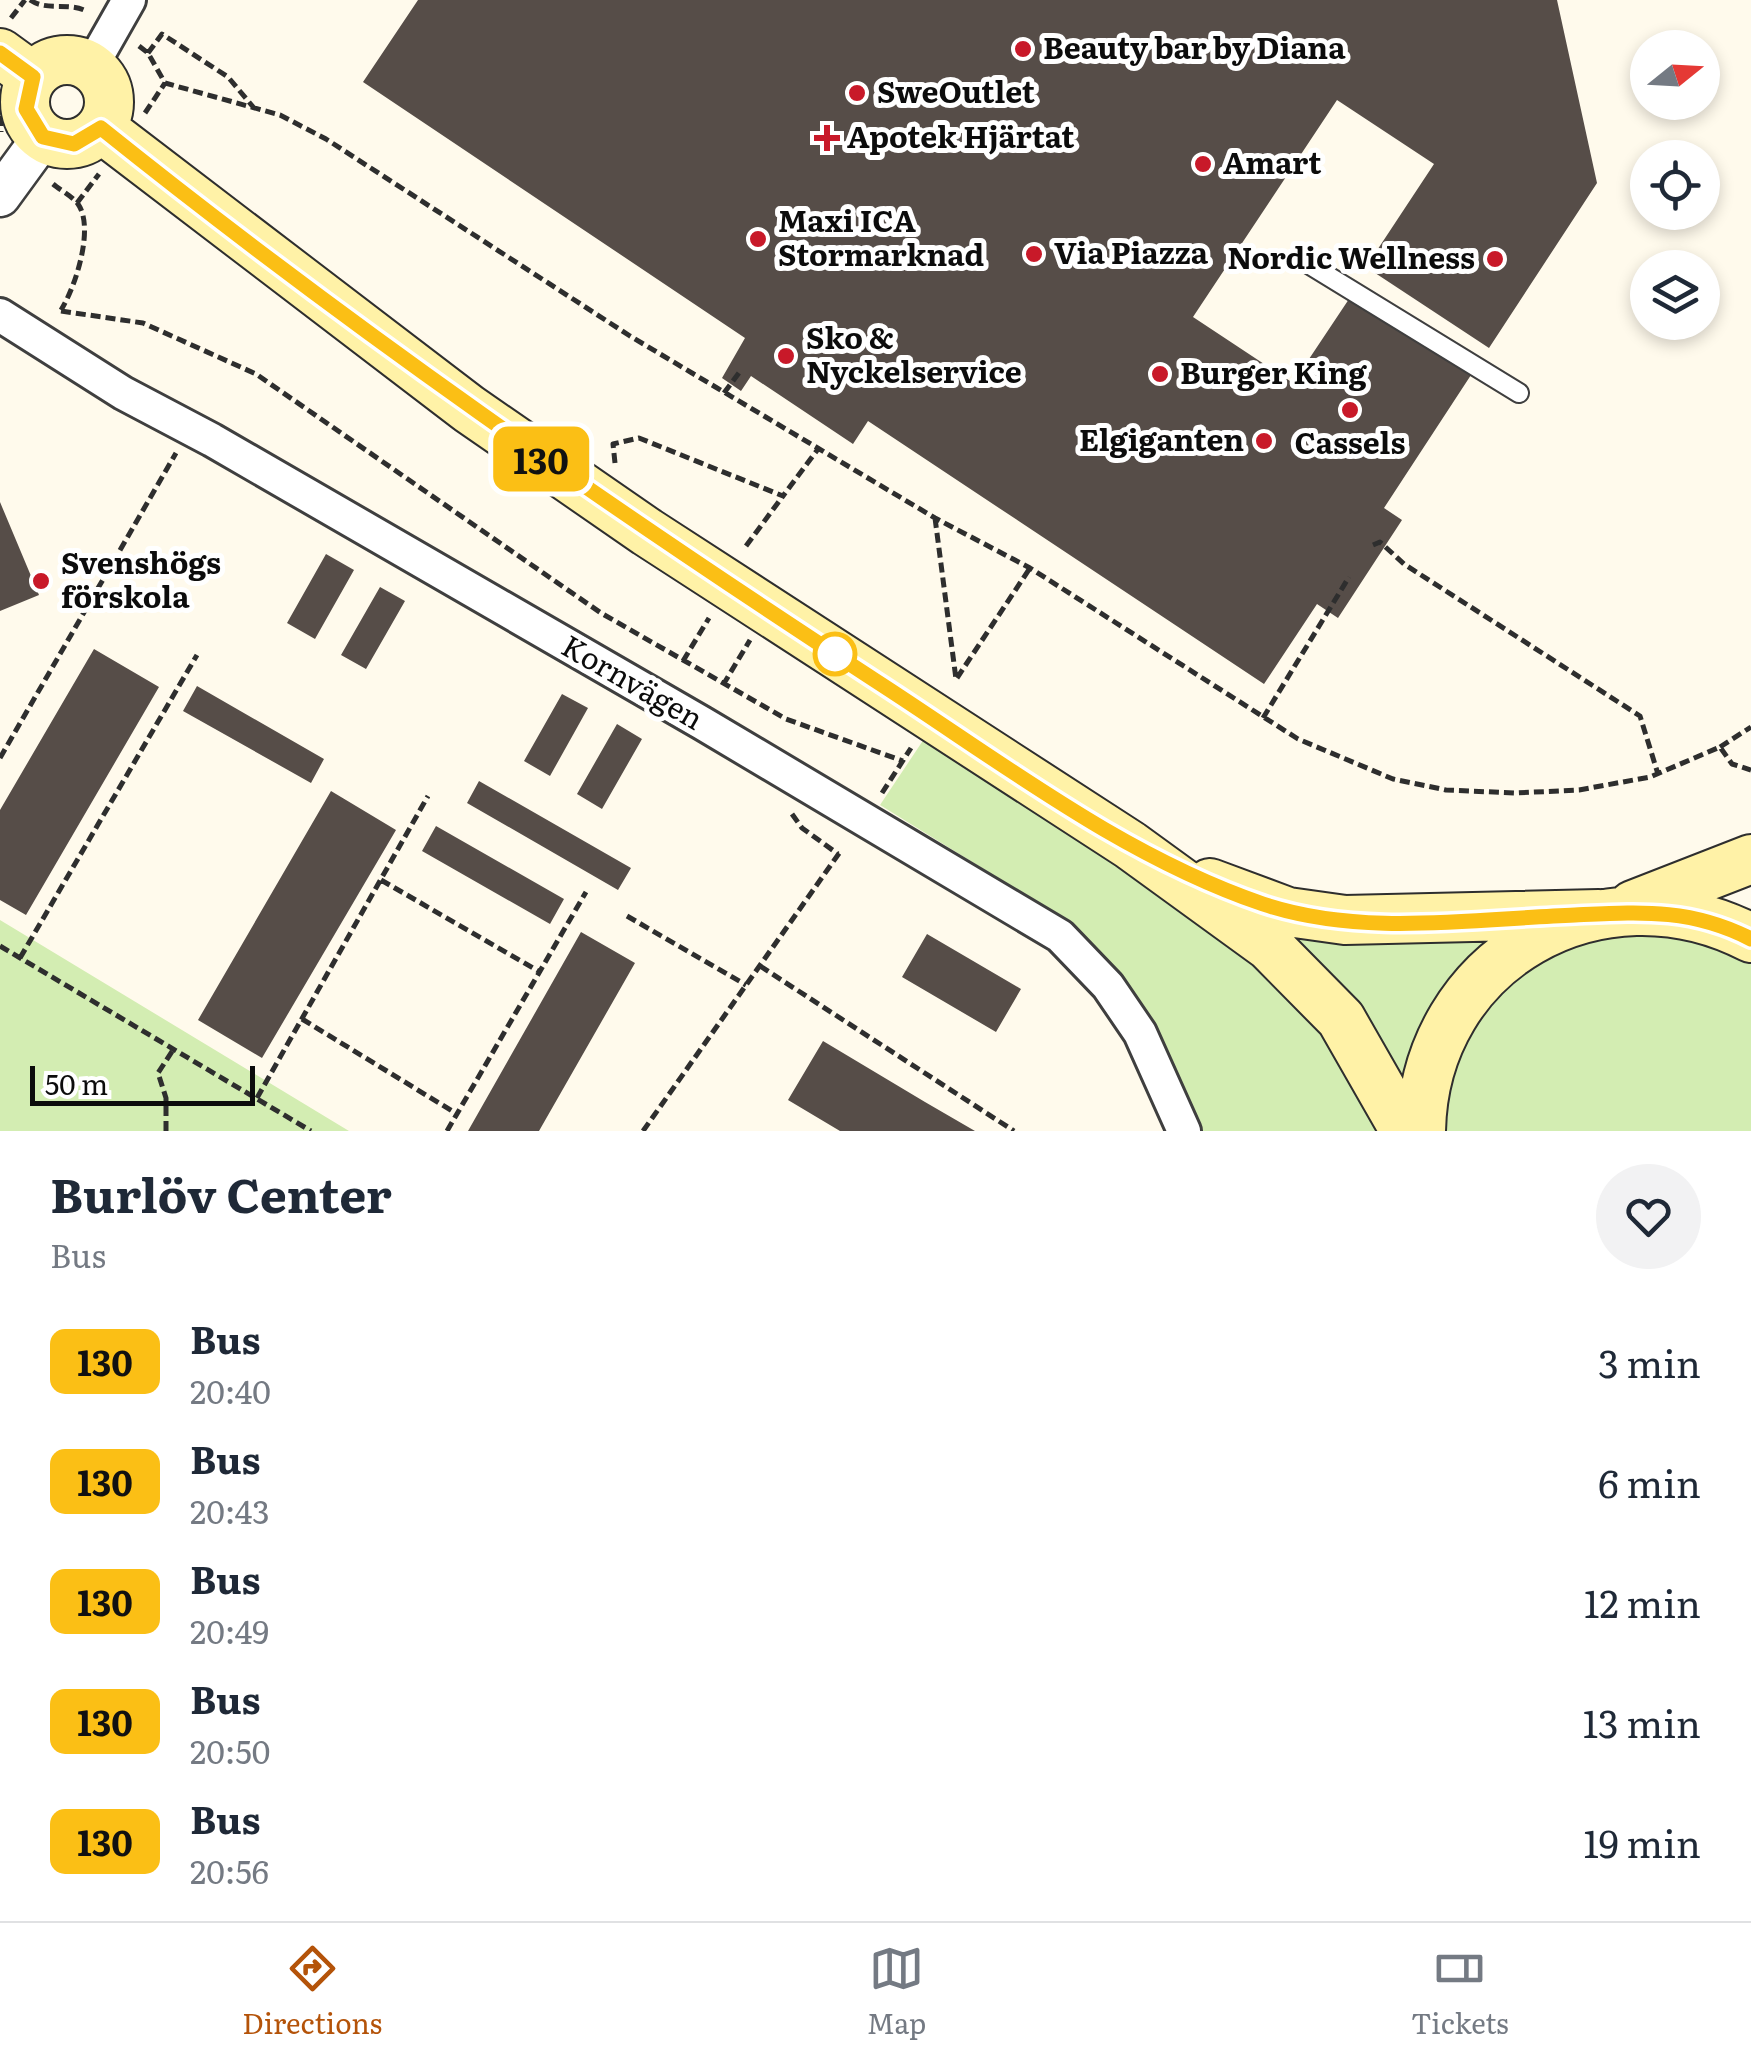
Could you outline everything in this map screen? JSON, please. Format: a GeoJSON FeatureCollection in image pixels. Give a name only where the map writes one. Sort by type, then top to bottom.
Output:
{"type":"FeatureCollection","features":[{"type":"Feature","properties":{"kind":"main road"},"geometry":{"type":"LineString","coordinates":[[66,60],[91,67],[108,88],[110,102],[101,128],[74,144],[22,137],[26,109],[11,77],[66,60]]}},
{"type":"Feature","properties":{"kind":"main road"},"geometry":{"type":"LineString","coordinates":[[101,128],[486,420],[647,532],[1130,845],[1269,946],[1306,979],[1355,1040],[1404,1131]]}},
{"type":"Feature","properties":{"kind":"main road"},"geometry":{"type":"LineString","coordinates":[[1130,845],[1260,903],[1318,917],[1407,922],[1607,913],[1688,915],[1751,938]]}},
{"type":"Feature","properties":{"kind":"main road"},"geometry":{"type":"LineString","coordinates":[[1421,1131],[1430,1065],[1448,1026],[1472,990],[1520,947],[1558,926],[1607,913],[1751,859]]}},
{"type":"Feature","properties":{"kind":"street"},"geometry":{"type":"LineString","coordinates":[[91,67],[129,0]]}},
{"type":"Feature","properties":{"kind":"street"},"geometry":{"type":"LineString","coordinates":[[0,196],[22,137]]}},
{"type":"Feature","properties":{"kind":"street","name":"Kornvägen"},"geometry":{"type":"LineString","coordinates":[[0,314],[123,394],[702,723],[1060,936],[1108,986],[1140,1033],[1184,1131]]}},
{"type":"Feature","properties":{"kind":"lane"},"geometry":{"type":"LineString","coordinates":[[1302,260],[1518,393]]}},
{"type":"Feature","properties":{"kind":"path"},"geometry":{"type":"LineString","coordinates":[[255,110],[228,77],[162,34],[148,52],[165,83],[255,110],[280,115],[326,139],[408,196],[724,393],[934,518],[1030,568],[1262,718],[1298,739],[1393,779],[1446,790],[1579,790],[1658,774],[1720,747],[1751,727]]}},
{"type":"Feature","properties":{"kind":"path"},"geometry":{"type":"LineString","coordinates":[[11,77],[4,124],[22,137]]}},
{"type":"Feature","properties":{"kind":"path"},"geometry":{"type":"LineString","coordinates":[[61,310],[75,288],[80,263],[83,217],[78,203]]}},
{"type":"Feature","properties":{"kind":"path"},"geometry":{"type":"LineString","coordinates":[[43,316],[61,310],[143,323],[256,374],[601,613],[786,719],[903,761]]}},
{"type":"Feature","properties":{"kind":"path"},"geometry":{"type":"LineString","coordinates":[[724,393],[741,370]]}},
{"type":"Feature","properties":{"kind":"path"},"geometry":{"type":"LineString","coordinates":[[0,758],[190,429]]}},
{"type":"Feature","properties":{"kind":"path"},"geometry":{"type":"LineString","coordinates":[[616,467],[610,452],[613,444],[639,438],[783,496]]}},
{"type":"Feature","properties":{"kind":"path"},"geometry":{"type":"LineString","coordinates":[[746,546],[818,449]]}},
{"type":"Feature","properties":{"kind":"path"},"geometry":{"type":"LineString","coordinates":[[934,518],[956,679]]}},
{"type":"Feature","properties":{"kind":"path"},"geometry":{"type":"LineString","coordinates":[[1372,544],[1380,542],[1404,564],[1640,716],[1658,774]]}},
{"type":"Feature","properties":{"kind":"path"},"geometry":{"type":"LineString","coordinates":[[951,686],[1030,568]]}},
{"type":"Feature","properties":{"kind":"path"},"geometry":{"type":"LineString","coordinates":[[1262,718],[1349,577]]}},
{"type":"Feature","properties":{"kind":"path"},"geometry":{"type":"LineString","coordinates":[[683,661],[711,615]]}},
{"type":"Feature","properties":{"kind":"path"},"geometry":{"type":"LineString","coordinates":[[723,685],[750,640]]}},
{"type":"Feature","properties":{"kind":"path"},"geometry":{"type":"LineString","coordinates":[[20,958],[197,655]]}},
{"type":"Feature","properties":{"kind":"path"},"geometry":{"type":"LineString","coordinates":[[728,701],[734,691]]}},
{"type":"Feature","properties":{"kind":"path"},"geometry":{"type":"LineString","coordinates":[[881,794],[915,741]]}},
{"type":"Feature","properties":{"kind":"path"},"geometry":{"type":"LineString","coordinates":[[1720,747],[1732,764],[1751,770]]}},
{"type":"Feature","properties":{"kind":"path"},"geometry":{"type":"LineString","coordinates":[[256,1098],[428,796]]}},
{"type":"Feature","properties":{"kind":"path"},"geometry":{"type":"LineString","coordinates":[[643,1131],[839,853],[802,828]]}},
{"type":"Feature","properties":{"kind":"path"},"geometry":{"type":"LineString","coordinates":[[380,880],[540,972]]}},
{"type":"Feature","properties":{"kind":"path"},"geometry":{"type":"LineString","coordinates":[[447,1131],[586,892]]}},
{"type":"Feature","properties":{"kind":"path"},"geometry":{"type":"LineString","coordinates":[[627,916],[746,985]]}},
{"type":"Feature","properties":{"kind":"path"},"geometry":{"type":"LineString","coordinates":[[0,946],[311,1131]]}},
{"type":"Feature","properties":{"kind":"path"},"geometry":{"type":"LineString","coordinates":[[760,966],[1014,1131]]}},
{"type":"Feature","properties":{"kind":"path"},"geometry":{"type":"LineString","coordinates":[[302,1019],[457,1114]]}},
{"type":"Feature","properties":{"kind":"path"},"geometry":{"type":"LineString","coordinates":[[166,1131],[166,1098],[158,1073],[174,1049]]}},
{"type":"Feature","properties":{"kind":"green space"},"geometry":{"type":"Polygon","coordinates":[[[926,736],[1227,928],[1336,1031],[1384,1131],[1197,1131],[1080,937],[1029,897],[880,805],[926,736]]]}},
{"type":"Feature","properties":{"kind":"green space"},"geometry":{"type":"Polygon","coordinates":[[[1220,897],[1512,926],[1403,1098],[1220,897]]]}},
{"type":"Feature","properties":{"kind":"green space"},"geometry":{"type":"Polygon","coordinates":[[[0,920],[349,1131],[0,1131],[0,920]]]}},
{"type":"Feature","properties":{"kind":"green space"},"geometry":{"type":"Polygon","coordinates":[[[1658,932],[1730,951],[1751,963],[1751,1131],[1443,1131],[1455,1070],[1467,1041],[1502,991],[1551,954],[1580,941],[1658,932]]]}},
{"type":"Feature","properties":{"kind":"building"},"geometry":{"type":"Polygon","coordinates":[[[418,0],[1557,0],[1597,183],[1489,348],[1366,267],[1434,164],[1337,100],[1193,317],[1293,383],[1351,296],[1471,375],[1384,508],[1402,520],[1338,618],[1317,604],[1264,684],[868,421],[853,444],[751,376],[741,391],[722,378],[745,338],[363,82],[418,0]]]}},
{"type":"Feature","properties":{"kind":"building"},"geometry":{"type":"Polygon","coordinates":[[[0,502],[39,595],[0,611],[0,502]]]}},
{"type":"Feature","properties":{"kind":"building"},"geometry":{"type":"Polygon","coordinates":[[[326,554],[354,570],[315,639],[287,623],[326,554]]]}},
{"type":"Feature","properties":{"kind":"building"},"geometry":{"type":"Polygon","coordinates":[[[380,587],[405,601],[366,669],[341,655],[380,587]]]}},
{"type":"Feature","properties":{"kind":"building"},"geometry":{"type":"Polygon","coordinates":[[[94,649],[159,687],[26,915],[0,900],[0,810],[94,649]]]}},
{"type":"Feature","properties":{"kind":"building"},"geometry":{"type":"Polygon","coordinates":[[[197,686],[324,759],[311,783],[183,711],[197,686]]]}},
{"type":"Feature","properties":{"kind":"building"},"geometry":{"type":"Polygon","coordinates":[[[562,694],[588,708],[550,776],[524,761],[562,694]]]}},
{"type":"Feature","properties":{"kind":"building"},"geometry":{"type":"Polygon","coordinates":[[[617,724],[642,739],[602,809],[577,794],[617,724]]]}},
{"type":"Feature","properties":{"kind":"building"},"geometry":{"type":"Polygon","coordinates":[[[479,781],[631,868],[618,890],[467,803],[479,781]]]}},
{"type":"Feature","properties":{"kind":"building"},"geometry":{"type":"Polygon","coordinates":[[[331,791],[396,830],[262,1058],[198,1020],[331,791]]]}},
{"type":"Feature","properties":{"kind":"building"},"geometry":{"type":"Polygon","coordinates":[[[436,826],[564,899],[550,924],[422,851],[436,826]]]}},
{"type":"Feature","properties":{"kind":"building"},"geometry":{"type":"Polygon","coordinates":[[[581,932],[635,963],[539,1131],[468,1131],[581,932]]]}},
{"type":"Feature","properties":{"kind":"building"},"geometry":{"type":"Polygon","coordinates":[[[927,934],[1021,989],[996,1032],[902,977],[927,934]]]}},
{"type":"Feature","properties":{"kind":"building"},"geometry":{"type":"Polygon","coordinates":[[[823,1041],[975,1131],[840,1131],[788,1100],[823,1041]]]}},
{"type":"Feature","properties":{"kind":"bus line","name":"130"},"geometry":{"type":"LineString","coordinates":[[0,53],[33,77],[25,98],[26,109],[35,130],[43,137],[74,144],[94,136],[101,128],[470,409],[647,532],[1130,845],[1260,903],[1318,917],[1407,922],[1664,911],[1712,921],[1751,939]]}},
{"type":"Feature","properties":{"kind":"place","name":"Beauty bar by Diana"},"geometry":{"type":"Point","coordinates":[1023,49]}},
{"type":"Feature","properties":{"kind":"place","name":"SweOutlet"},"geometry":{"type":"Point","coordinates":[857,93]}},
{"type":"Feature","properties":{"kind":"place","name":"Apotek Hjärtat"},"geometry":{"type":"Point","coordinates":[827,138]}},
{"type":"Feature","properties":{"kind":"place","name":"Amart"},"geometry":{"type":"Point","coordinates":[1203,164]}},
{"type":"Feature","properties":{"kind":"place","name":"Maxi ICA Stormarknad"},"geometry":{"type":"Point","coordinates":[758,239]}},
{"type":"Feature","properties":{"kind":"place","name":"Via Piazza"},"geometry":{"type":"Point","coordinates":[1034,254]}},
{"type":"Feature","properties":{"kind":"place","name":"Nordic Wellness"},"geometry":{"type":"Point","coordinates":[1495,259]}},
{"type":"Feature","properties":{"kind":"place","name":"Sko & Nyckelservice"},"geometry":{"type":"Point","coordinates":[786,356]}},
{"type":"Feature","properties":{"kind":"place","name":"Burger King"},"geometry":{"type":"Point","coordinates":[1160,374]}},
{"type":"Feature","properties":{"kind":"place","name":"Cassels"},"geometry":{"type":"Point","coordinates":[1350,410]}},
{"type":"Feature","properties":{"kind":"place","name":"Elgiganten"},"geometry":{"type":"Point","coordinates":[1264,441]}},
{"type":"Feature","properties":{"kind":"place","name":"Svenshögs förskola"},"geometry":{"type":"Point","coordinates":[41,581]}}]}
